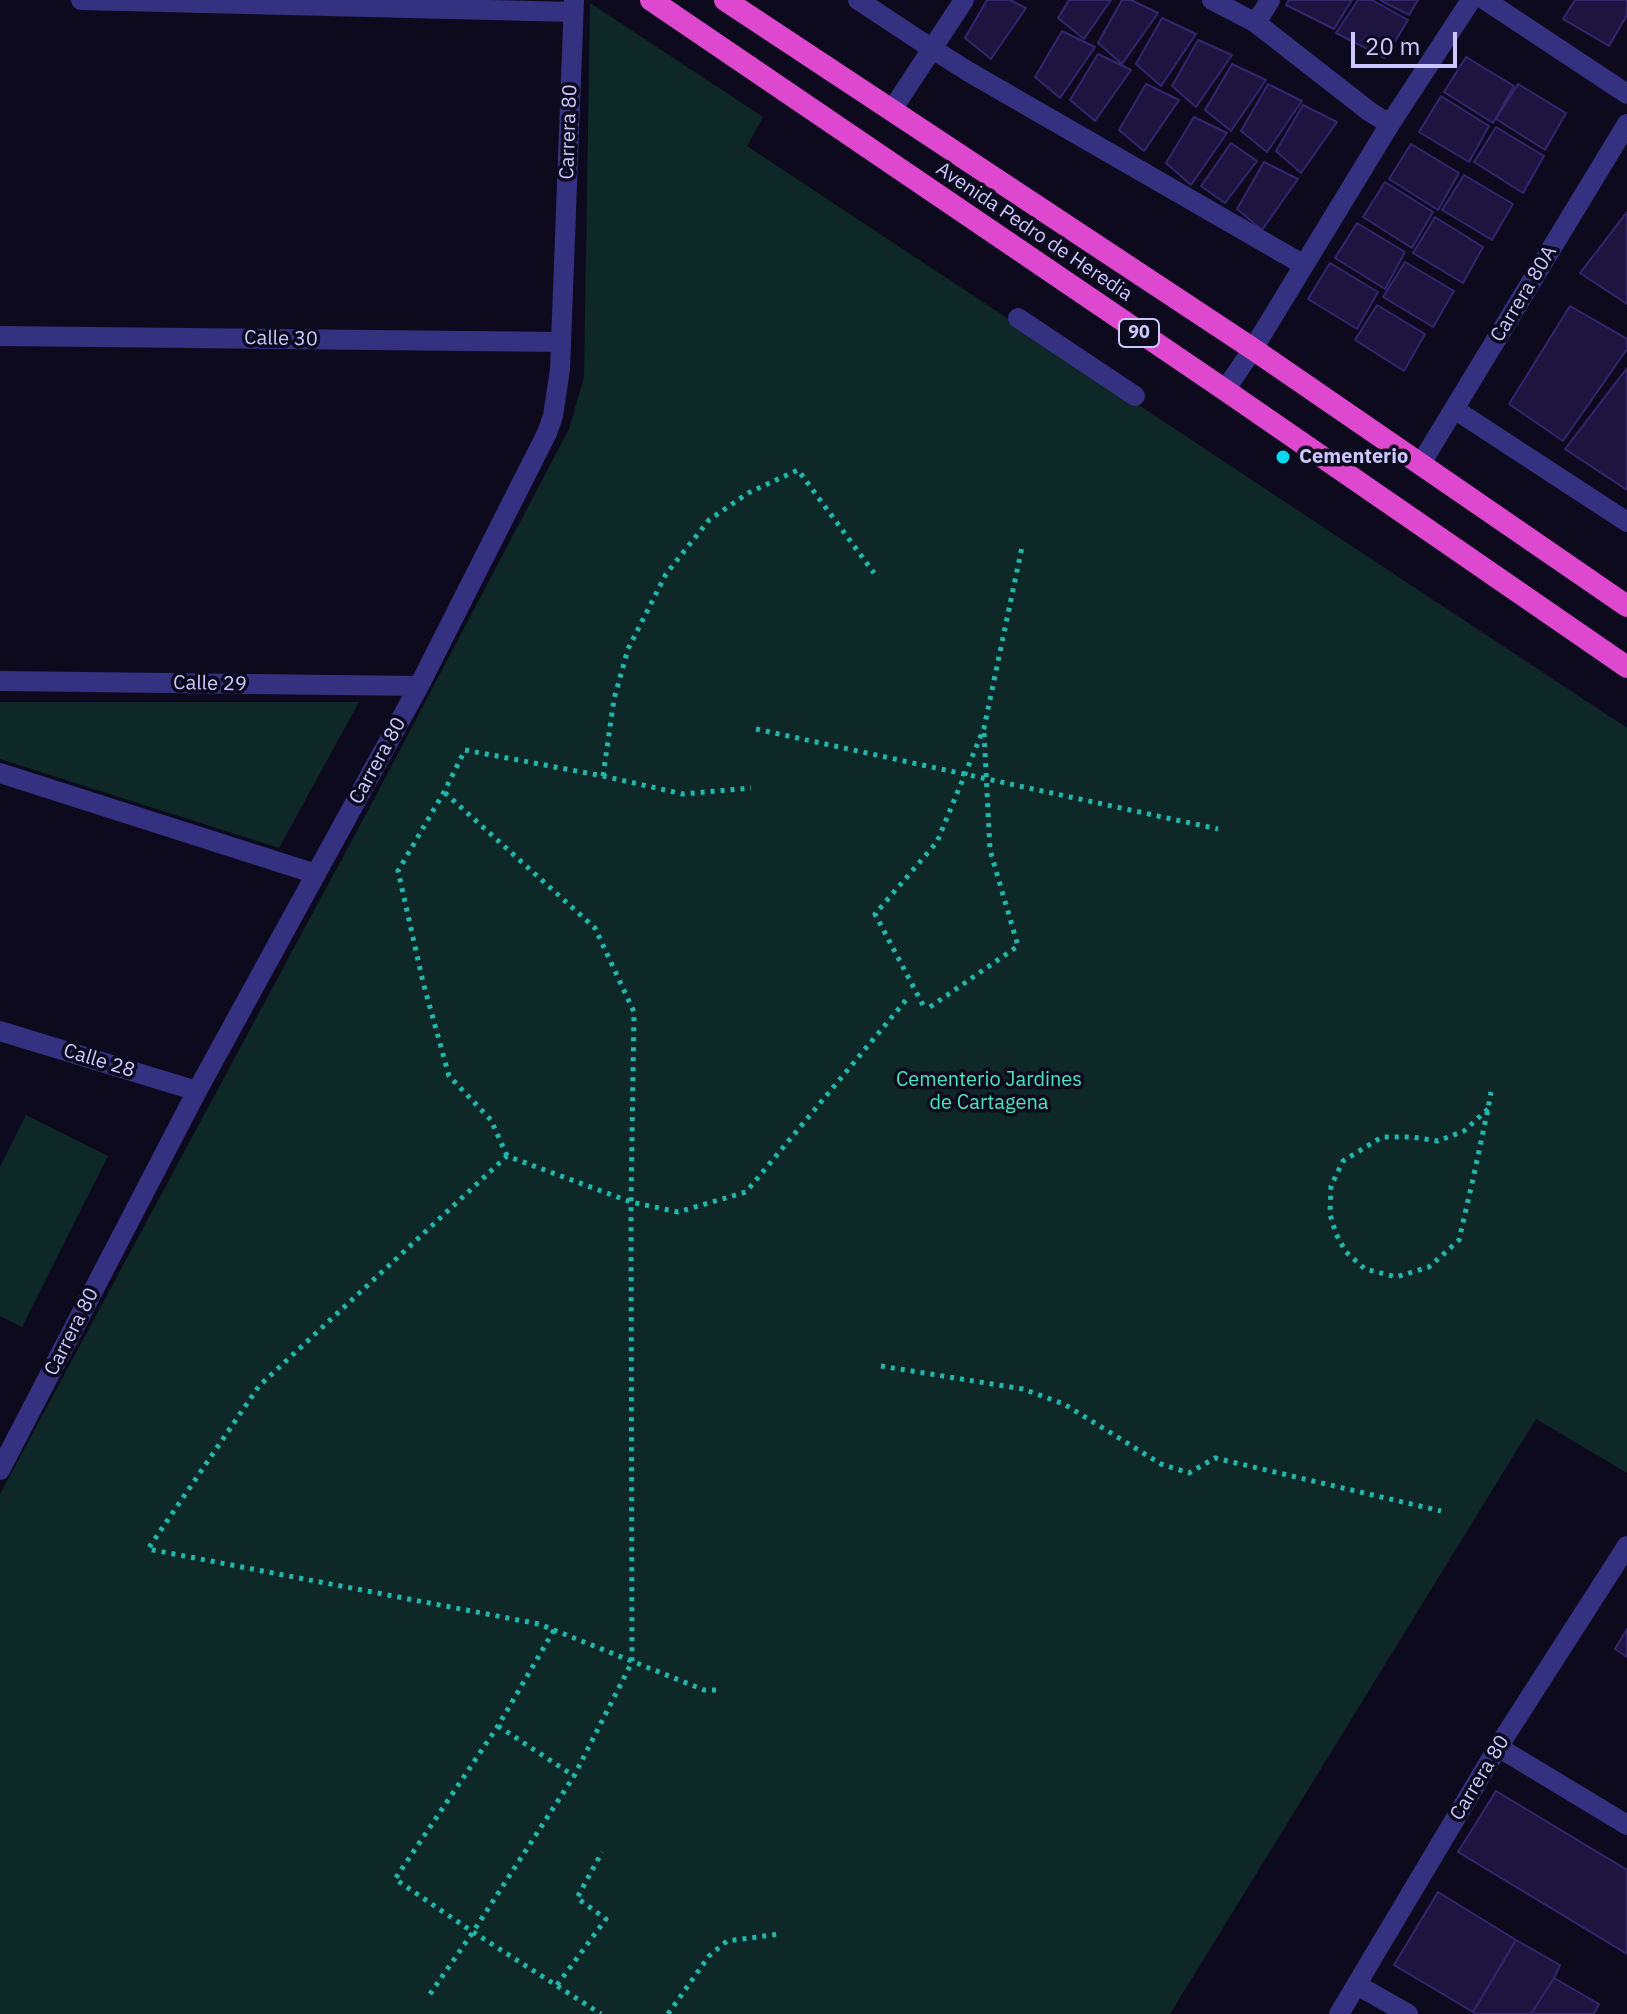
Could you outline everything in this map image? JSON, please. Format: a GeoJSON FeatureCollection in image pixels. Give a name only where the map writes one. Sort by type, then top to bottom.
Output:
{"type":"FeatureCollection","features":[{"type":"Feature","properties":{"kind":"highway","name":"Avenida Pedro de Heredia"},"geometry":{"type":"LineString","coordinates":[[651,0],[1627,667]]}},
{"type":"Feature","properties":{"kind":"highway","name":"Avenida Pedro de Heredia"},"geometry":{"type":"LineString","coordinates":[[725,0],[1253,349],[1627,606]]}},
{"type":"Feature","properties":{"kind":"street"},"geometry":{"type":"LineString","coordinates":[[81,0],[574,6]]}},
{"type":"Feature","properties":{"kind":"street"},"geometry":{"type":"LineString","coordinates":[[858,0],[982,80],[1304,265]]}},
{"type":"Feature","properties":{"kind":"street"},"geometry":{"type":"LineString","coordinates":[[892,110],[964,0]]}},
{"type":"Feature","properties":{"kind":"street"},"geometry":{"type":"LineString","coordinates":[[1212,0],[1256,23],[1370,112],[1390,124]]}},
{"type":"Feature","properties":{"kind":"street"},"geometry":{"type":"LineString","coordinates":[[1256,23],[1270,0]]}},
{"type":"Feature","properties":{"kind":"street"},"geometry":{"type":"LineString","coordinates":[[1225,390],[1471,0]]}},
{"type":"Feature","properties":{"kind":"street"},"geometry":{"type":"LineString","coordinates":[[1485,0],[1627,94]]}},
{"type":"Feature","properties":{"kind":"street","name":"Carrera 80"},"geometry":{"type":"LineString","coordinates":[[0,1470],[197,1091],[419,686],[547,433],[557,394],[561,342],[574,6]]}},
{"type":"Feature","properties":{"kind":"street","name":"Carrera 80A"},"geometry":{"type":"LineString","coordinates":[[1420,465],[1627,124]]}},
{"type":"Feature","properties":{"kind":"street"},"geometry":{"type":"LineString","coordinates":[[1018,318],[1135,396]]}},
{"type":"Feature","properties":{"kind":"street","name":"Calle 30"},"geometry":{"type":"LineString","coordinates":[[0,336],[561,342]]}},
{"type":"Feature","properties":{"kind":"street"},"geometry":{"type":"LineString","coordinates":[[1454,409],[1627,522]]}},
{"type":"Feature","properties":{"kind":"street","name":"Calle 29"},"geometry":{"type":"LineString","coordinates":[[0,681],[419,686]]}},
{"type":"Feature","properties":{"kind":"street"},"geometry":{"type":"LineString","coordinates":[[0,773],[316,874]]}},
{"type":"Feature","properties":{"kind":"street","name":"Calle 28"},"geometry":{"type":"LineString","coordinates":[[0,1031],[197,1091]]}},
{"type":"Feature","properties":{"kind":"street","name":"Carrera 80"},"geometry":{"type":"LineString","coordinates":[[1339,2014],[1498,1747],[1627,1546]]}},
{"type":"Feature","properties":{"kind":"street"},"geometry":{"type":"LineString","coordinates":[[1498,1747],[1627,1825]]}},
{"type":"Feature","properties":{"kind":"street"},"geometry":{"type":"LineString","coordinates":[[1357,1985],[1408,2014]]}},
{"type":"Feature","properties":{"kind":"path"},"geometry":{"type":"LineString","coordinates":[[603,776],[614,699],[628,649],[666,574],[709,520],[748,493],[798,470],[874,573]]}},
{"type":"Feature","properties":{"kind":"path"},"geometry":{"type":"LineString","coordinates":[[984,728],[990,850],[1018,946],[926,1006],[875,914],[937,842],[966,774],[984,728],[1022,547]]}},
{"type":"Feature","properties":{"kind":"path"},"geometry":{"type":"LineString","coordinates":[[756,729],[1218,829]]}},
{"type":"Feature","properties":{"kind":"path"},"geometry":{"type":"LineString","coordinates":[[751,788],[683,794],[465,750],[398,871],[423,982],[449,1076],[491,1120],[507,1156],[631,1202],[678,1212],[746,1192],[906,1000]]}},
{"type":"Feature","properties":{"kind":"path"},"geometry":{"type":"LineString","coordinates":[[430,1994],[574,1776],[632,1662],[631,1202],[634,1012],[595,928],[444,792]]}},
{"type":"Feature","properties":{"kind":"path"},"geometry":{"type":"LineString","coordinates":[[1488,1109],[1464,1131],[1438,1141],[1382,1137],[1343,1161],[1331,1186],[1330,1214],[1346,1252],[1365,1269],[1396,1277],[1429,1267],[1459,1240],[1488,1109],[1491,1092]]}},
{"type":"Feature","properties":{"kind":"path"},"geometry":{"type":"LineString","coordinates":[[507,1156],[259,1386],[148,1549],[539,1624],[704,1690],[716,1690]]}},
{"type":"Feature","properties":{"kind":"path"},"geometry":{"type":"LineString","coordinates":[[881,1366],[1023,1389],[1064,1404],[1161,1464],[1189,1473],[1215,1458],[1441,1511]]}},
{"type":"Feature","properties":{"kind":"path"},"geometry":{"type":"LineString","coordinates":[[554,1630],[498,1726],[395,1879],[601,2014]]}},
{"type":"Feature","properties":{"kind":"path"},"geometry":{"type":"LineString","coordinates":[[498,1726],[574,1776]]}},
{"type":"Feature","properties":{"kind":"path"},"geometry":{"type":"LineString","coordinates":[[557,1985],[606,1919],[577,1898],[602,1852]]}},
{"type":"Feature","properties":{"kind":"path"},"geometry":{"type":"LineString","coordinates":[[668,2014],[709,1956],[727,1941],[780,1934]]}},
{"type":"Feature","properties":{"kind":"green space","name":"Cementerio Jardines de Cartagena"},"geometry":{"type":"Polygon","coordinates":[[[590,3],[763,117],[747,146],[1627,728],[1627,1473],[1536,1419],[1170,2014],[0,2014],[0,1494],[373,801],[569,429],[584,377],[590,3]]]}},
{"type":"Feature","properties":{"kind":"green space"},"geometry":{"type":"Polygon","coordinates":[[[0,702],[359,702],[279,848],[0,759],[0,702]]]}},
{"type":"Feature","properties":{"kind":"green space"},"geometry":{"type":"Polygon","coordinates":[[[26,1115],[108,1156],[22,1327],[0,1316],[0,1167],[26,1115]]]}},
{"type":"Feature","properties":{"kind":"building"},"geometry":{"type":"Polygon","coordinates":[[[987,0],[1010,0],[1026,8],[991,59],[965,38],[987,0]]]}},
{"type":"Feature","properties":{"kind":"building"},"geometry":{"type":"Polygon","coordinates":[[[1069,0],[1111,0],[1084,39],[1058,18],[1069,0]]]}},
{"type":"Feature","properties":{"kind":"building"},"geometry":{"type":"Polygon","coordinates":[[[1122,0],[1131,0],[1158,13],[1122,64],[1098,43],[1122,0]]]}},
{"type":"Feature","properties":{"kind":"building"},"geometry":{"type":"Polygon","coordinates":[[[1289,0],[1352,0],[1334,29],[1286,5],[1289,0]]]}},
{"type":"Feature","properties":{"kind":"building"},"geometry":{"type":"Polygon","coordinates":[[[1358,0],[1372,0],[1408,20],[1385,58],[1336,33],[1358,0]]]}},
{"type":"Feature","properties":{"kind":"building"},"geometry":{"type":"Polygon","coordinates":[[[1380,0],[1418,0],[1409,15],[1380,0]]]}},
{"type":"Feature","properties":{"kind":"building"},"geometry":{"type":"Polygon","coordinates":[[[1575,0],[1627,0],[1627,15],[1609,46],[1563,19],[1575,0]]]}},
{"type":"Feature","properties":{"kind":"building"},"geometry":{"type":"Polygon","coordinates":[[[1162,18],[1196,34],[1161,86],[1136,64],[1162,18]]]}},
{"type":"Feature","properties":{"kind":"building"},"geometry":{"type":"Polygon","coordinates":[[[1062,31],[1095,47],[1060,98],[1035,77],[1062,31]]]}},
{"type":"Feature","properties":{"kind":"building"},"geometry":{"type":"Polygon","coordinates":[[[1198,40],[1232,55],[1196,107],[1172,86],[1198,40]]]}},
{"type":"Feature","properties":{"kind":"building"},"geometry":{"type":"Polygon","coordinates":[[[1098,54],[1131,70],[1095,121],[1070,100],[1098,54]]]}},
{"type":"Feature","properties":{"kind":"building"},"geometry":{"type":"Polygon","coordinates":[[[1466,57],[1514,86],[1493,123],[1444,92],[1466,57]]]}},
{"type":"Feature","properties":{"kind":"building"},"geometry":{"type":"Polygon","coordinates":[[[1232,64],[1266,80],[1231,131],[1205,110],[1232,64]]]}},
{"type":"Feature","properties":{"kind":"building"},"geometry":{"type":"Polygon","coordinates":[[[1146,84],[1179,100],[1144,151],[1119,130],[1146,84]]]}},
{"type":"Feature","properties":{"kind":"building"},"geometry":{"type":"Polygon","coordinates":[[[1268,84],[1302,101],[1267,152],[1241,131],[1268,84]]]}},
{"type":"Feature","properties":{"kind":"building"},"geometry":{"type":"Polygon","coordinates":[[[1518,84],[1566,113],[1545,150],[1496,119],[1518,84]]]}},
{"type":"Feature","properties":{"kind":"building"},"geometry":{"type":"Polygon","coordinates":[[[1441,96],[1489,126],[1469,162],[1419,132],[1441,96]]]}},
{"type":"Feature","properties":{"kind":"building"},"geometry":{"type":"Polygon","coordinates":[[[1303,105],[1337,122],[1301,173],[1276,151],[1303,105]]]}},
{"type":"Feature","properties":{"kind":"building"},"geometry":{"type":"Polygon","coordinates":[[[1194,117],[1227,133],[1191,185],[1166,163],[1194,117]]]}},
{"type":"Feature","properties":{"kind":"building"},"geometry":{"type":"Polygon","coordinates":[[[1496,127],[1544,156],[1523,193],[1474,162],[1496,127]]]}},
{"type":"Feature","properties":{"kind":"building"},"geometry":{"type":"Polygon","coordinates":[[[1231,143],[1257,161],[1225,203],[1201,186],[1231,143]]]}},
{"type":"Feature","properties":{"kind":"building"},"geometry":{"type":"Polygon","coordinates":[[[1411,144],[1459,173],[1438,210],[1389,179],[1411,144]]]}},
{"type":"Feature","properties":{"kind":"building"},"geometry":{"type":"Polygon","coordinates":[[[1264,162],[1298,179],[1262,230],[1237,209],[1264,162]]]}},
{"type":"Feature","properties":{"kind":"building"},"geometry":{"type":"Polygon","coordinates":[[[1464,175],[1513,204],[1492,240],[1442,210],[1464,175]]]}},
{"type":"Feature","properties":{"kind":"building"},"geometry":{"type":"Polygon","coordinates":[[[1385,182],[1433,212],[1412,248],[1363,217],[1385,182]]]}},
{"type":"Feature","properties":{"kind":"building"},"geometry":{"type":"Polygon","coordinates":[[[1627,212],[1627,304],[1580,273],[1627,212]]]}},
{"type":"Feature","properties":{"kind":"building"},"geometry":{"type":"Polygon","coordinates":[[[1435,217],[1483,247],[1463,283],[1413,253],[1435,217]]]}},
{"type":"Feature","properties":{"kind":"building"},"geometry":{"type":"Polygon","coordinates":[[[1357,223],[1405,252],[1385,289],[1335,258],[1357,223]]]}},
{"type":"Feature","properties":{"kind":"building"},"geometry":{"type":"Polygon","coordinates":[[[1405,262],[1454,291],[1433,327],[1383,297],[1405,262]]]}},
{"type":"Feature","properties":{"kind":"building"},"geometry":{"type":"Polygon","coordinates":[[[1330,263],[1378,292],[1357,329],[1308,299],[1330,263]]]}},
{"type":"Feature","properties":{"kind":"building"},"geometry":{"type":"Polygon","coordinates":[[[1377,305],[1425,334],[1404,371],[1355,340],[1377,305]]]}},
{"type":"Feature","properties":{"kind":"building"},"geometry":{"type":"Polygon","coordinates":[[[1570,306],[1627,339],[1627,349],[1563,441],[1509,404],[1570,306]]]}},
{"type":"Feature","properties":{"kind":"building"},"geometry":{"type":"Polygon","coordinates":[[[1627,368],[1627,490],[1565,449],[1627,368]]]}},
{"type":"Feature","properties":{"kind":"building"},"geometry":{"type":"Polygon","coordinates":[[[1627,1629],[1627,1657],[1615,1649],[1627,1629]]]}},
{"type":"Feature","properties":{"kind":"building"},"geometry":{"type":"Polygon","coordinates":[[[1496,1791],[1627,1870],[1627,1954],[1458,1852],[1496,1791]]]}},
{"type":"Feature","properties":{"kind":"building"},"geometry":{"type":"Polygon","coordinates":[[[1438,1892],[1516,1940],[1473,2012],[1394,1965],[1438,1892]]]}},
{"type":"Feature","properties":{"kind":"building"},"geometry":{"type":"Polygon","coordinates":[[[1516,1940],[1560,1965],[1554,1978],[1531,2014],[1476,2014],[1473,2012],[1516,1940]]]}},
{"type":"Feature","properties":{"kind":"building"},"geometry":{"type":"Polygon","coordinates":[[[1554,1978],[1599,2004],[1594,2014],[1531,2014],[1554,1978]]]}},
{"type":"Feature","properties":{"kind":"place","name":"Cementerio"},"geometry":{"type":"Point","coordinates":[1283,457]}}]}
